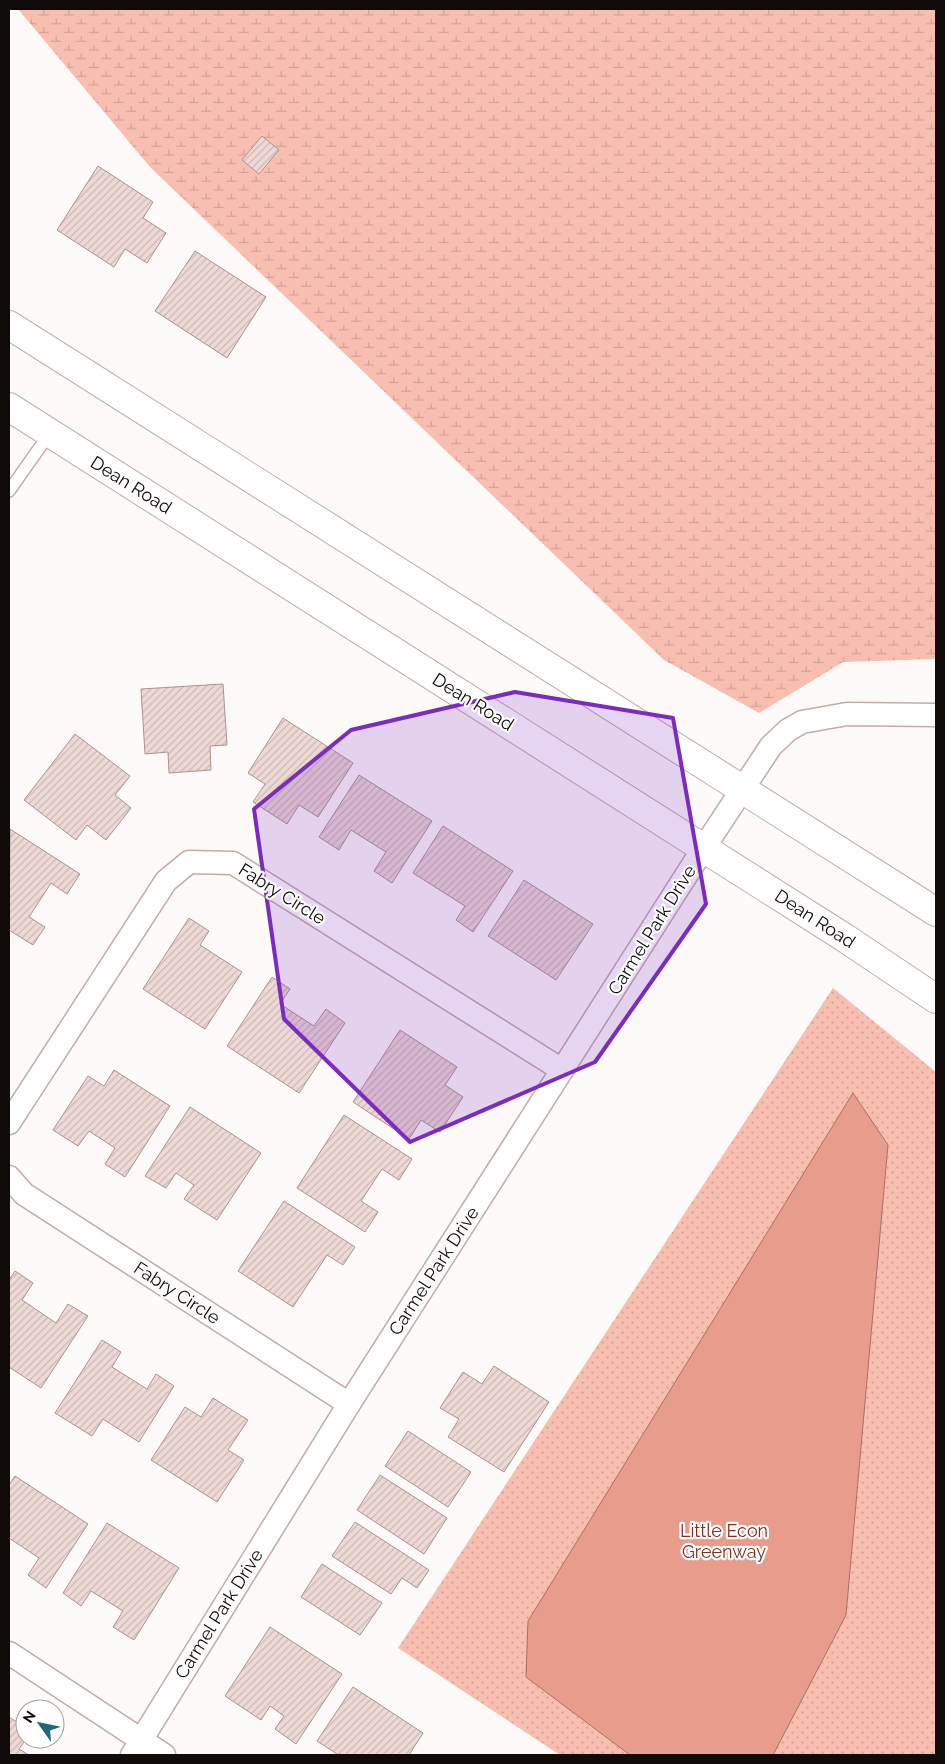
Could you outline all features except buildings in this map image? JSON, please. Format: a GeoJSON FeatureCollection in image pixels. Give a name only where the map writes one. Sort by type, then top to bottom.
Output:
{"type":"FeatureCollection","features":[{"type":"Feature","properties":{"kind":"main road"},"geometry":{"type":"LineString","coordinates":[[9,325],[936,912]]}},
{"type":"Feature","properties":{"kind":"main road","name":"Dean Road"},"geometry":{"type":"LineString","coordinates":[[9,407],[845,938],[936,999]]}},
{"type":"Feature","properties":{"kind":"street","name":"Carmel Park Drive"},"geometry":{"type":"LineString","coordinates":[[136,1748],[349,1404],[703,849],[771,746],[788,730],[802,722],[847,714],[936,715]]}},
{"type":"Feature","properties":{"kind":"street","name":"Fabry Circle"},"geometry":{"type":"LineString","coordinates":[[9,1124],[166,881],[189,862],[233,863],[562,1070]]}},
{"type":"Feature","properties":{"kind":"street","name":"Fabry Circle"},"geometry":{"type":"LineString","coordinates":[[9,1177],[24,1194],[349,1404]]}},
{"type":"Feature","properties":{"kind":"street"},"geometry":{"type":"LineString","coordinates":[[9,1653],[136,1748],[164,1755]]}},
{"type":"Feature","properties":{"kind":"lane"},"geometry":{"type":"LineString","coordinates":[[9,491],[50,433]]}},
{"type":"Feature","properties":{"kind":"highlighted area"},"geometry":{"type":"Polygon","coordinates":[[[515,692],[673,718],[706,904],[595,1062],[410,1142],[284,1019],[254,809],[351,730],[515,692]]]}},
{"type":"Feature","properties":{"kind":"green space"},"geometry":{"type":"Polygon","coordinates":[[[18,9],[936,9],[936,659],[843,662],[759,713],[664,660],[150,167],[18,9]]]}},
{"type":"Feature","properties":{"kind":"green space","name":"Little Econ Greenway"},"geometry":{"type":"Polygon","coordinates":[[[833,988],[936,1072],[936,1755],[560,1755],[398,1648],[833,988]]]}},
{"type":"Feature","properties":{"kind":"shaded area"},"geometry":{"type":"Polygon","coordinates":[[[853,1093],[888,1145],[846,1615],[773,1755],[630,1755],[526,1677],[528,1621],[853,1093]]]}}]}
